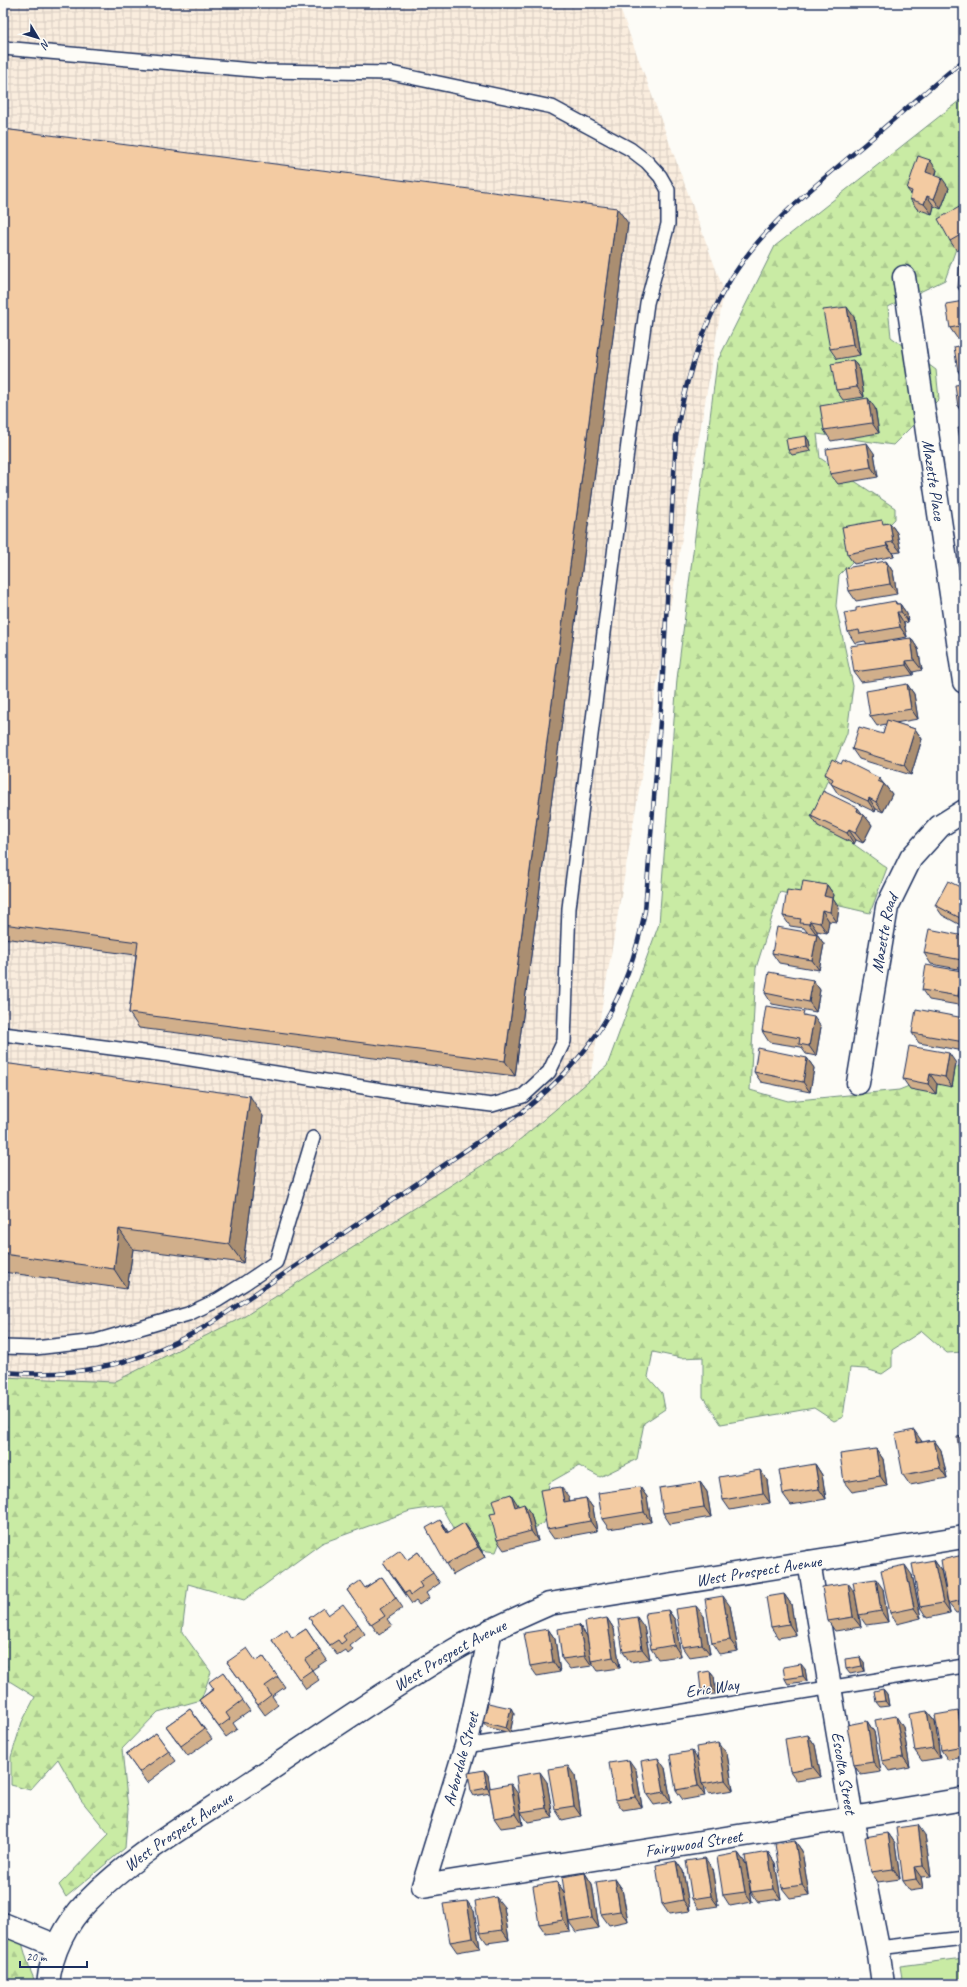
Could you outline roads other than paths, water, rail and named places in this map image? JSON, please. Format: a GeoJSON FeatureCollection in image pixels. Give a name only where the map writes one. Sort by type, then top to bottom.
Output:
{"type":"FeatureCollection","features":[{"type":"Feature","properties":{"kind":"street","name":"Mazette Place"},"geometry":{"type":"LineString","coordinates":[[904,277],[964,682]]}},
{"type":"Feature","properties":{"kind":"street","name":"Mazette Road"},"geometry":{"type":"LineString","coordinates":[[858,1083],[887,907],[911,858],[940,826],[964,811]]}},
{"type":"Feature","properties":{"kind":"street","name":"West Prospect Avenue"},"geometry":{"type":"LineString","coordinates":[[48,1984],[49,1971],[57,1946],[68,1927],[87,1902],[108,1882],[151,1849],[347,1719],[456,1649],[491,1630],[548,1604],[964,1537]]}},
{"type":"Feature","properties":{"kind":"street","name":"Escolta Street"},"geometry":{"type":"LineString","coordinates":[[809,1562],[829,1688],[852,1818],[878,1948],[883,1984]]}},
{"type":"Feature","properties":{"kind":"street","name":"Arbordale Street"},"geometry":{"type":"LineString","coordinates":[[424,1886],[466,1746],[491,1630]]}},
{"type":"Feature","properties":{"kind":"street","name":"Fairywood Street"},"geometry":{"type":"LineString","coordinates":[[424,1886],[964,1799]]}},
{"type":"Feature","properties":{"kind":"street"},"geometry":{"type":"LineString","coordinates":[[3,1924],[57,1946]]}},
{"type":"Feature","properties":{"kind":"lane"},"geometry":{"type":"LineString","coordinates":[[3,48],[264,71],[391,73],[552,107],[630,149],[647,162],[660,176],[668,190],[668,224],[647,302],[633,404],[569,908],[564,1041],[548,1072],[524,1096],[492,1105],[406,1094],[166,1055],[3,1034]]}},
{"type":"Feature","properties":{"kind":"lane"},"geometry":{"type":"LineString","coordinates":[[3,1346],[35,1348],[96,1341],[188,1314],[218,1300],[245,1284],[276,1262],[313,1138]]}},
{"type":"Feature","properties":{"kind":"lane","name":"Eric Way"},"geometry":{"type":"LineString","coordinates":[[466,1746],[964,1666]]}},
{"type":"Feature","properties":{"kind":"lane"},"geometry":{"type":"LineString","coordinates":[[878,1948],[964,1938]]}},
{"type":"Feature","properties":{"kind":"railway"},"geometry":{"type":"LineString","coordinates":[[3,1372],[32,1374],[60,1373],[112,1365],[163,1348],[188,1336],[213,1322],[522,1112],[547,1091],[569,1069],[587,1047],[603,1024],[617,999],[628,972],[645,911],[661,709],[676,437],[686,389],[700,343],[719,299],[731,278],[758,242],[786,212],[817,184],[964,60]]}}]}
